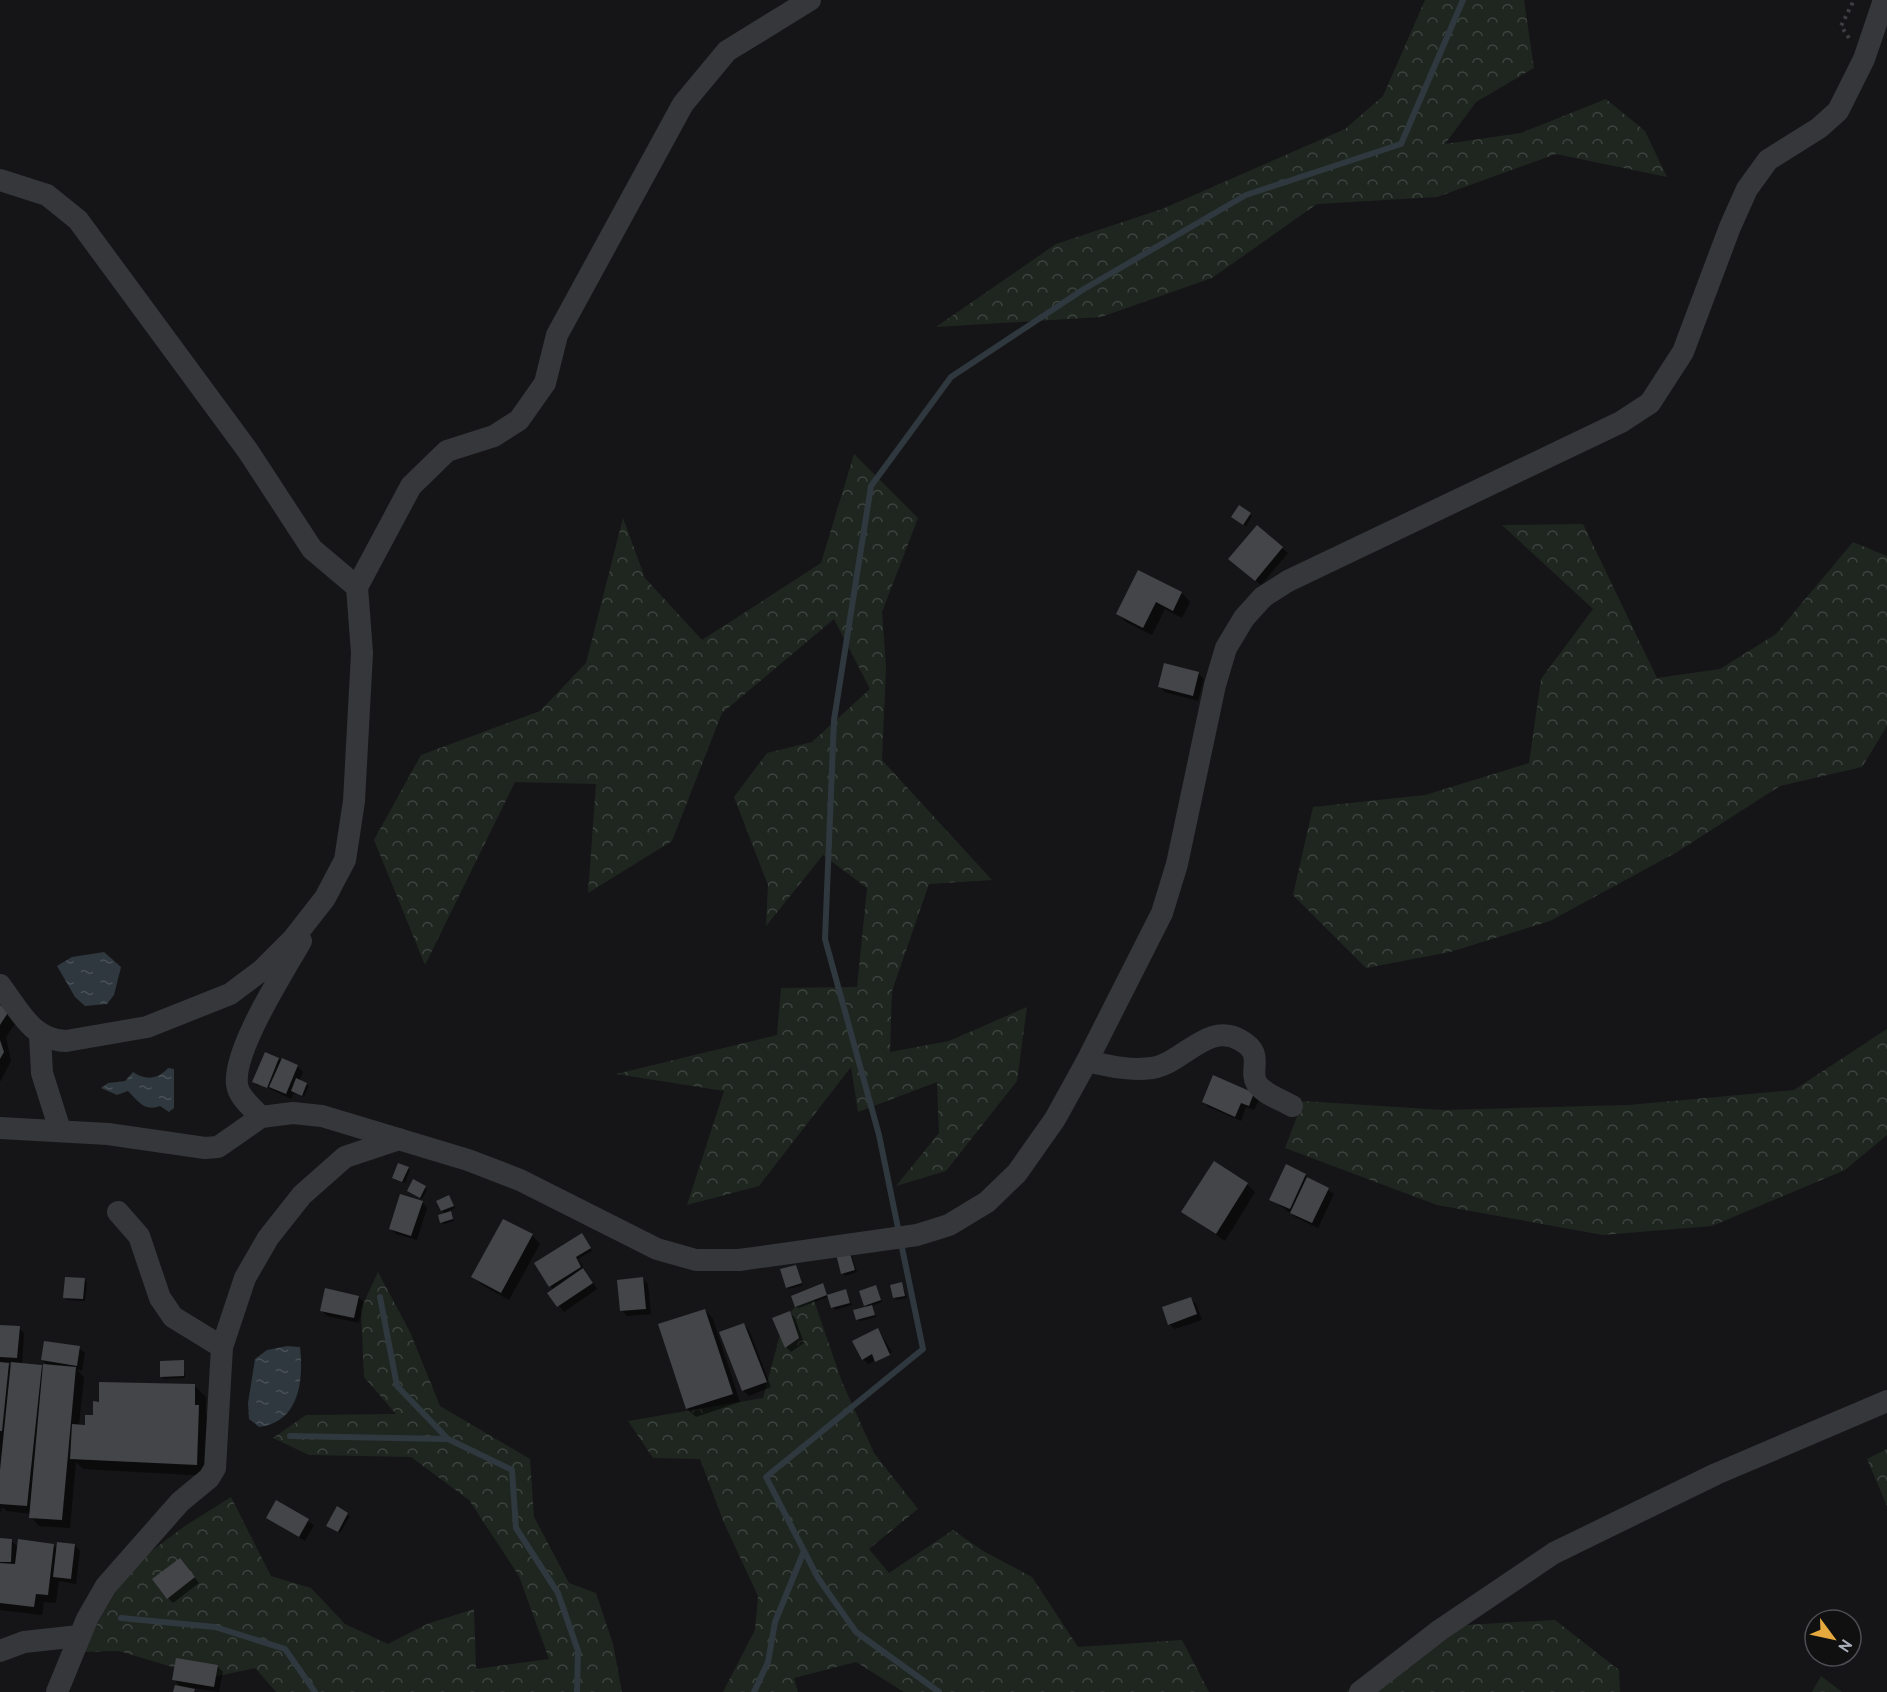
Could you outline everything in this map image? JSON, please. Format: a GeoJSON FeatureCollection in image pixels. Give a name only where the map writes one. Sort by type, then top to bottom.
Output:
{"type":"FeatureCollection","features":[{"type":"Feature","properties":{"kind":"street"},"geometry":{"type":"LineString","coordinates":[[261,1117],[242,1096],[237,1084],[249,1032],[345,860],[354,801],[362,653],[357,587],[411,486],[447,451],[494,436],[519,420],[545,383],[557,335],[683,104],[727,51],[810,0]]}},
{"type":"Feature","properties":{"kind":"street"},"geometry":{"type":"LineString","coordinates":[[0,1128],[60,1130],[205,1148],[218,1147],[261,1117],[293,1113],[322,1116],[468,1160],[520,1180],[657,1249],[696,1260],[739,1260],[865,1243],[917,1235],[949,1225],[987,1202],[1017,1173],[1054,1119],[1087,1061],[1162,913],[1177,864],[1215,685],[1226,648],[1244,618],[1263,597],[1288,581],[1621,422],[1650,403],[1683,352],[1747,189],[1768,160],[1820,128],[1838,111],[1864,59],[1884,0]]}},
{"type":"Feature","properties":{"kind":"street"},"geometry":{"type":"LineString","coordinates":[[0,180],[47,195],[78,220],[248,452],[312,549],[357,587]]}},
{"type":"Feature","properties":{"kind":"street"},"geometry":{"type":"LineString","coordinates":[[0,985],[40,1036],[53,1041],[66,1041],[147,1027],[230,994],[262,970],[293,939],[325,898]]}},
{"type":"Feature","properties":{"kind":"street"},"geometry":{"type":"LineString","coordinates":[[1087,1061],[1124,1069],[1154,1068],[1173,1060],[1203,1040],[1220,1035],[1237,1038],[1250,1046],[1256,1060],[1255,1077],[1258,1084],[1293,1106]]}},
{"type":"Feature","properties":{"kind":"street"},"geometry":{"type":"LineString","coordinates":[[40,1036],[42,1073],[60,1130]]}},
{"type":"Feature","properties":{"kind":"street"},"geometry":{"type":"LineString","coordinates":[[57,1692],[79,1636],[106,1586],[180,1502],[209,1478],[215,1468],[222,1347],[245,1278],[268,1238],[302,1195],[345,1157],[399,1139]]}},
{"type":"Feature","properties":{"kind":"street"},"geometry":{"type":"LineString","coordinates":[[118,1212],[139,1236],[160,1298],[174,1317],[222,1347]]}},
{"type":"Feature","properties":{"kind":"street"},"geometry":{"type":"LineString","coordinates":[[1360,1692],[1440,1630],[1554,1552],[1716,1474],[1887,1401]]}},
{"type":"Feature","properties":{"kind":"street"},"geometry":{"type":"LineString","coordinates":[[0,1651],[24,1642],[79,1636]]}},
{"type":"Feature","properties":{"kind":"green space"},"geometry":{"type":"Polygon","coordinates":[[[1425,0],[1524,0],[1534,68],[1476,102],[1445,144],[1521,133],[1606,99],[1645,131],[1667,177],[1556,154],[1437,197],[1317,204],[1212,278],[1101,317],[936,327],[1056,244],[1162,209],[1345,129],[1383,96],[1425,0]]]}},
{"type":"Feature","properties":{"kind":"green space"},"geometry":{"type":"Polygon","coordinates":[[[854,454],[918,518],[882,612],[886,667],[882,760],[992,880],[929,884],[892,991],[890,1052],[949,1041],[1027,1007],[1017,1081],[946,1171],[896,1186],[939,1133],[937,1082],[858,1112],[851,1067],[759,1186],[687,1205],[724,1091],[616,1074],[777,1035],[781,988],[857,987],[867,888],[823,855],[766,926],[768,885],[734,797],[767,753],[812,742],[870,689],[834,619],[722,713],[672,841],[588,893],[596,784],[515,782],[425,965],[374,840],[421,755],[540,711],[586,663],[623,518],[645,578],[702,640],[821,563],[854,454]]]}},
{"type":"Feature","properties":{"kind":"green space"},"geometry":{"type":"Polygon","coordinates":[[[1583,524],[1657,678],[1720,669],[1776,634],[1853,542],[1887,556],[1887,726],[1862,767],[1780,786],[1677,852],[1550,921],[1450,952],[1366,968],[1293,895],[1313,807],[1425,795],[1529,763],[1541,679],[1593,609],[1502,525],[1583,524]]]}},
{"type":"Feature","properties":{"kind":"green space"},"geometry":{"type":"Polygon","coordinates":[[[1887,1029],[1887,1135],[1845,1170],[1712,1226],[1603,1235],[1437,1205],[1285,1148],[1303,1101],[1444,1110],[1628,1105],[1794,1090],[1887,1029]]]}},
{"type":"Feature","properties":{"kind":"green space"},"geometry":{"type":"Polygon","coordinates":[[[378,1272],[410,1332],[440,1406],[530,1459],[534,1517],[569,1583],[596,1593],[613,1644],[622,1692],[276,1692],[255,1668],[209,1678],[119,1651],[81,1652],[130,1567],[185,1526],[231,1497],[271,1576],[311,1588],[345,1624],[388,1644],[427,1624],[474,1609],[476,1669],[549,1659],[519,1576],[469,1500],[411,1457],[309,1455],[273,1438],[306,1415],[396,1414],[364,1377],[361,1309],[378,1272]]]}},
{"type":"Feature","properties":{"kind":"green space"},"geometry":{"type":"Polygon","coordinates":[[[810,1289],[842,1382],[874,1453],[918,1509],[869,1549],[889,1573],[953,1530],[983,1551],[1032,1577],[1078,1647],[1182,1640],[1209,1692],[904,1692],[856,1662],[794,1678],[798,1692],[723,1692],[755,1630],[758,1596],[724,1523],[700,1459],[653,1458],[628,1421],[763,1398],[784,1320],[810,1289]]]}},
{"type":"Feature","properties":{"kind":"green space"},"geometry":{"type":"Polygon","coordinates":[[[1887,1449],[1887,1506],[1867,1459],[1887,1449]]]}},
{"type":"Feature","properties":{"kind":"green space"},"geometry":{"type":"Polygon","coordinates":[[[1555,1620],[1619,1670],[1620,1692],[1346,1692],[1447,1626],[1555,1620]]]}},
{"type":"Feature","properties":{"kind":"green space"},"geometry":{"type":"Polygon","coordinates":[[[1821,1676],[1842,1692],[1812,1692],[1821,1676]]]}},
{"type":"Feature","properties":{"kind":"water"},"geometry":{"type":"Polygon","coordinates":[[[104,952],[121,967],[114,995],[107,1004],[85,1006],[75,997],[57,966],[72,957],[104,952]]]}},
{"type":"Feature","properties":{"kind":"water"},"geometry":{"type":"Polygon","coordinates":[[[168,1068],[174,1069],[174,1108],[169,1112],[160,1106],[145,1107],[128,1091],[117,1095],[101,1088],[108,1083],[125,1081],[133,1072],[152,1078],[168,1068]]]}},
{"type":"Feature","properties":{"kind":"water"},"geometry":{"type":"Polygon","coordinates":[[[287,1346],[300,1347],[301,1373],[296,1398],[283,1417],[272,1424],[259,1427],[249,1419],[248,1403],[255,1359],[267,1350],[287,1346]]]}},
{"type":"Feature","properties":{"kind":"building"},"geometry":{"type":"Polygon","coordinates":[[[1239,505],[1251,513],[1243,525],[1231,517],[1239,505]]]}},
{"type":"Feature","properties":{"kind":"building"},"geometry":{"type":"Polygon","coordinates":[[[1257,525],[1283,547],[1255,581],[1228,559],[1257,525]]]}},
{"type":"Feature","properties":{"kind":"building"},"geometry":{"type":"Polygon","coordinates":[[[1138,570],[1182,592],[1173,611],[1156,602],[1143,628],[1116,614],[1138,570]]]}},
{"type":"Feature","properties":{"kind":"building"},"geometry":{"type":"Polygon","coordinates":[[[1164,663],[1199,672],[1193,696],[1158,687],[1164,663]]]}},
{"type":"Feature","properties":{"kind":"building"},"geometry":{"type":"Polygon","coordinates":[[[0,1005],[9,1011],[0,1025],[0,1005]]]}},
{"type":"Feature","properties":{"kind":"building"},"geometry":{"type":"Polygon","coordinates":[[[0,1040],[4,1052],[0,1059],[0,1040]]]}},
{"type":"Feature","properties":{"kind":"building"},"geometry":{"type":"Polygon","coordinates":[[[265,1052],[279,1058],[267,1088],[252,1082],[265,1052]]]}},
{"type":"Feature","properties":{"kind":"building"},"geometry":{"type":"Polygon","coordinates":[[[282,1058],[298,1065],[286,1094],[269,1087],[282,1058]]]}},
{"type":"Feature","properties":{"kind":"building"},"geometry":{"type":"Polygon","coordinates":[[[1213,1075],[1254,1093],[1249,1106],[1241,1103],[1235,1117],[1202,1102],[1213,1075]]]}},
{"type":"Feature","properties":{"kind":"building"},"geometry":{"type":"Polygon","coordinates":[[[296,1078],[307,1083],[302,1096],[291,1091],[296,1078]]]}},
{"type":"Feature","properties":{"kind":"building"},"geometry":{"type":"Polygon","coordinates":[[[1214,1161],[1248,1183],[1216,1234],[1181,1212],[1214,1161]]]}},
{"type":"Feature","properties":{"kind":"building"},"geometry":{"type":"Polygon","coordinates":[[[398,1163],[409,1167],[402,1182],[392,1178],[398,1163]]]}},
{"type":"Feature","properties":{"kind":"building"},"geometry":{"type":"Polygon","coordinates":[[[1286,1164],[1306,1174],[1290,1209],[1269,1200],[1286,1164]]]}},
{"type":"Feature","properties":{"kind":"building"},"geometry":{"type":"Polygon","coordinates":[[[1307,1177],[1329,1188],[1312,1223],[1290,1213],[1307,1177]]]}},
{"type":"Feature","properties":{"kind":"building"},"geometry":{"type":"Polygon","coordinates":[[[413,1179],[426,1186],[420,1198],[407,1191],[413,1179]]]}},
{"type":"Feature","properties":{"kind":"building"},"geometry":{"type":"Polygon","coordinates":[[[400,1194],[423,1201],[411,1236],[389,1229],[400,1194]]]}},
{"type":"Feature","properties":{"kind":"building"},"geometry":{"type":"Polygon","coordinates":[[[449,1195],[454,1206],[441,1211],[436,1201],[449,1195]]]}},
{"type":"Feature","properties":{"kind":"building"},"geometry":{"type":"Polygon","coordinates":[[[451,1211],[453,1219],[440,1223],[438,1215],[451,1211]]]}},
{"type":"Feature","properties":{"kind":"building"},"geometry":{"type":"Polygon","coordinates":[[[503,1219],[533,1234],[501,1293],[471,1277],[503,1219]]]}},
{"type":"Feature","properties":{"kind":"building"},"geometry":{"type":"Polygon","coordinates":[[[582,1233],[591,1248],[576,1257],[581,1267],[549,1287],[534,1263],[582,1233]]]}},
{"type":"Feature","properties":{"kind":"building"},"geometry":{"type":"Polygon","coordinates":[[[849,1250],[855,1270],[841,1274],[836,1254],[849,1250]]]}},
{"type":"Feature","properties":{"kind":"building"},"geometry":{"type":"Polygon","coordinates":[[[796,1265],[802,1283],[786,1288],[780,1269],[796,1265]]]}},
{"type":"Feature","properties":{"kind":"building"},"geometry":{"type":"Polygon","coordinates":[[[583,1268],[593,1283],[557,1307],[547,1293],[583,1268]]]}},
{"type":"Feature","properties":{"kind":"building"},"geometry":{"type":"Polygon","coordinates":[[[65,1277],[85,1278],[83,1299],[63,1298],[65,1277]]]}},
{"type":"Feature","properties":{"kind":"building"},"geometry":{"type":"Polygon","coordinates":[[[643,1277],[646,1309],[620,1311],[617,1280],[643,1277]]]}},
{"type":"Feature","properties":{"kind":"building"},"geometry":{"type":"Polygon","coordinates":[[[902,1282],[905,1296],[893,1298],[890,1285],[902,1282]]]}},
{"type":"Feature","properties":{"kind":"building"},"geometry":{"type":"Polygon","coordinates":[[[823,1283],[827,1295],[795,1307],[791,1296],[823,1283]]]}},
{"type":"Feature","properties":{"kind":"building"},"geometry":{"type":"Polygon","coordinates":[[[876,1285],[881,1300],[864,1306],[859,1291],[876,1285]]]}},
{"type":"Feature","properties":{"kind":"building"},"geometry":{"type":"Polygon","coordinates":[[[325,1288],[359,1296],[354,1318],[320,1311],[325,1288]]]}},
{"type":"Feature","properties":{"kind":"building"},"geometry":{"type":"Polygon","coordinates":[[[846,1289],[850,1303],[831,1308],[827,1295],[846,1289]]]}},
{"type":"Feature","properties":{"kind":"building"},"geometry":{"type":"Polygon","coordinates":[[[1191,1297],[1197,1314],[1168,1325],[1162,1307],[1191,1297]]]}},
{"type":"Feature","properties":{"kind":"building"},"geometry":{"type":"Polygon","coordinates":[[[872,1305],[875,1315],[856,1320],[853,1310],[872,1305]]]}},
{"type":"Feature","properties":{"kind":"building"},"geometry":{"type":"Polygon","coordinates":[[[705,1309],[733,1394],[686,1409],[658,1324],[705,1309]]]}},
{"type":"Feature","properties":{"kind":"building"},"geometry":{"type":"Polygon","coordinates":[[[790,1311],[799,1338],[785,1348],[772,1318],[790,1311]]]}},
{"type":"Feature","properties":{"kind":"building"},"geometry":{"type":"Polygon","coordinates":[[[744,1323],[767,1382],[742,1391],[719,1332],[744,1323]]]}},
{"type":"Feature","properties":{"kind":"building"},"geometry":{"type":"Polygon","coordinates":[[[0,1325],[20,1326],[17,1358],[0,1357],[0,1325]]]}},
{"type":"Feature","properties":{"kind":"building"},"geometry":{"type":"Polygon","coordinates":[[[878,1328],[890,1355],[875,1362],[872,1354],[862,1360],[852,1341],[878,1328]]]}},
{"type":"Feature","properties":{"kind":"building"},"geometry":{"type":"Polygon","coordinates":[[[44,1341],[80,1346],[77,1366],[41,1360],[44,1341]]]}},
{"type":"Feature","properties":{"kind":"building"},"geometry":{"type":"Polygon","coordinates":[[[184,1360],[184,1376],[160,1377],[160,1361],[184,1360]]]}},
{"type":"Feature","properties":{"kind":"building"},"geometry":{"type":"Polygon","coordinates":[[[0,1362],[9,1363],[2,1431],[0,1431],[0,1362]]]}},
{"type":"Feature","properties":{"kind":"building"},"geometry":{"type":"Polygon","coordinates":[[[11,1362],[42,1365],[27,1506],[0,1504],[0,1470],[11,1362]]]}},
{"type":"Feature","properties":{"kind":"building"},"geometry":{"type":"Polygon","coordinates":[[[43,1364],[76,1367],[62,1520],[29,1518],[43,1364]]]}},
{"type":"Feature","properties":{"kind":"building"},"geometry":{"type":"Polygon","coordinates":[[[99,1382],[195,1384],[195,1405],[199,1405],[197,1465],[70,1459],[72,1424],[85,1425],[85,1415],[93,1415],[93,1401],[99,1402],[99,1382]]]}},
{"type":"Feature","properties":{"kind":"building"},"geometry":{"type":"Polygon","coordinates":[[[276,1500],[309,1519],[299,1537],[266,1518],[276,1500]]]}},
{"type":"Feature","properties":{"kind":"building"},"geometry":{"type":"Polygon","coordinates":[[[337,1506],[348,1513],[338,1532],[326,1526],[337,1506]]]}},
{"type":"Feature","properties":{"kind":"building"},"geometry":{"type":"Polygon","coordinates":[[[0,1538],[12,1539],[11,1562],[0,1562],[0,1538]]]}},
{"type":"Feature","properties":{"kind":"building"},"geometry":{"type":"Polygon","coordinates":[[[18,1539],[54,1544],[48,1595],[36,1594],[34,1607],[0,1603],[0,1563],[15,1564],[18,1539]]]}},
{"type":"Feature","properties":{"kind":"building"},"geometry":{"type":"Polygon","coordinates":[[[57,1542],[75,1544],[71,1579],[53,1577],[57,1542]]]}},
{"type":"Feature","properties":{"kind":"building"},"geometry":{"type":"Polygon","coordinates":[[[180,1558],[195,1577],[167,1599],[152,1579],[180,1558]]]}},
{"type":"Feature","properties":{"kind":"building"},"geometry":{"type":"Polygon","coordinates":[[[176,1658],[218,1665],[214,1687],[172,1680],[176,1658]]]}},
{"type":"Feature","properties":{"kind":"building"},"geometry":{"type":"Polygon","coordinates":[[[175,1685],[195,1689],[194,1692],[173,1692],[175,1685]]]}},
{"type":"Feature","properties":{"kind":"waterway"},"geometry":{"type":"LineString","coordinates":[[899,1233],[879,1135],[825,939],[834,720],[871,486],[951,377],[1084,289],[1246,195],[1401,144],[1463,0]]}},
{"type":"Feature","properties":{"kind":"waterway"},"geometry":{"type":"LineString","coordinates":[[901,1243],[923,1349],[766,1477],[818,1578],[856,1632],[939,1692]]}},
{"type":"Feature","properties":{"kind":"waterway"},"geometry":{"type":"LineString","coordinates":[[380,1297],[397,1386],[448,1439],[512,1470],[516,1528],[558,1593],[578,1651],[577,1692]]}},
{"type":"Feature","properties":{"kind":"waterway"},"geometry":{"type":"LineString","coordinates":[[290,1436],[448,1439]]}},
{"type":"Feature","properties":{"kind":"waterway"},"geometry":{"type":"LineString","coordinates":[[754,1692],[768,1662],[775,1622],[804,1551]]}},
{"type":"Feature","properties":{"kind":"waterway"},"geometry":{"type":"LineString","coordinates":[[121,1618],[215,1627],[285,1649],[315,1692]]}}]}
